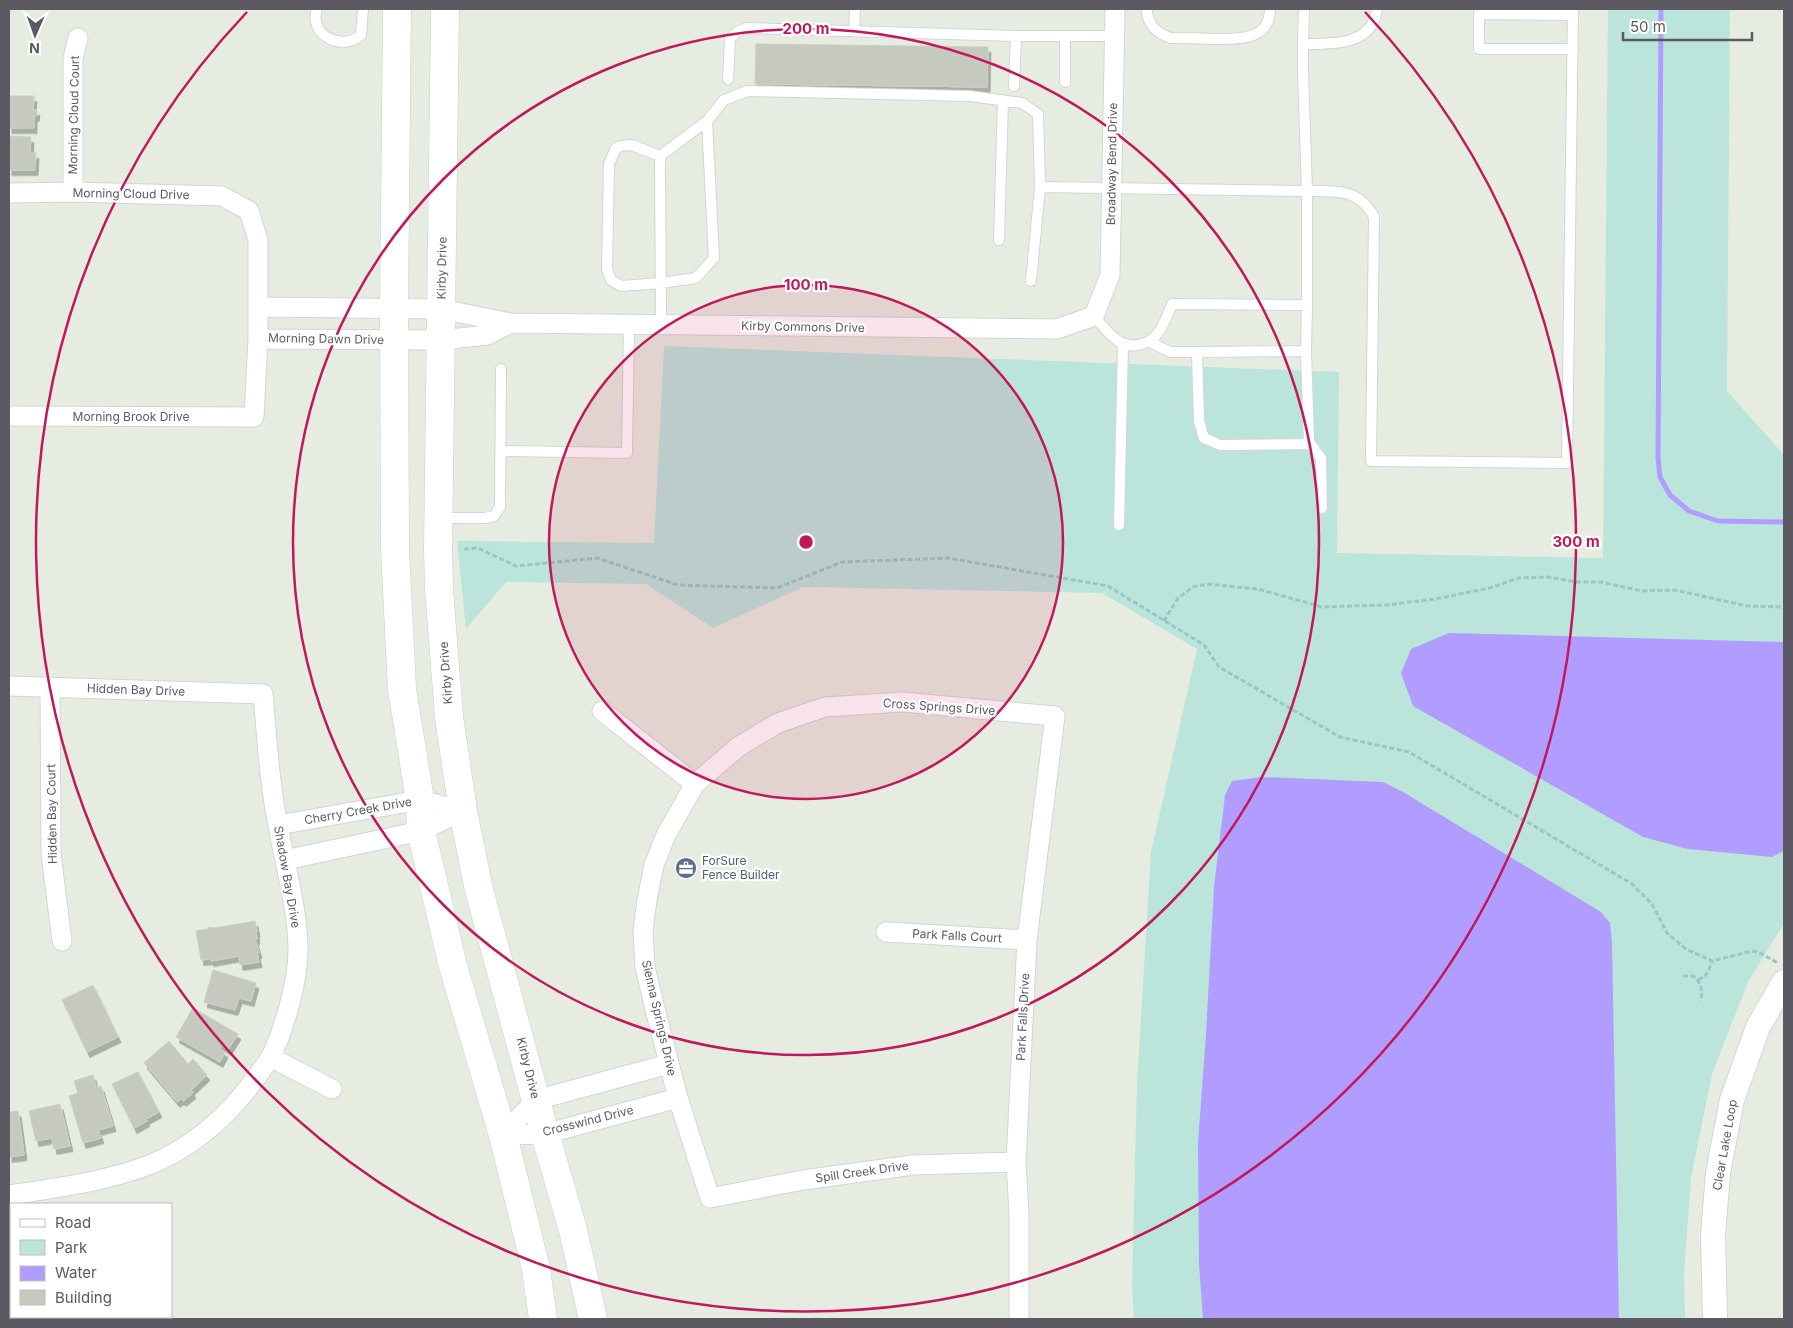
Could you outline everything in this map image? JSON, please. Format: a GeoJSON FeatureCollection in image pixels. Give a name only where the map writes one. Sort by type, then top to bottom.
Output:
{"type":"FeatureCollection","features":[{"type":"Feature","properties":{"kind":"main road"},"geometry":{"type":"LineString","coordinates":[[397,9],[394,308],[395,560],[402,689],[420,800],[421,831],[453,966],[502,1135],[536,1269],[543,1319]]}},
{"type":"Feature","properties":{"kind":"main road","name":"Kirby Drive"},"geometry":{"type":"LineString","coordinates":[[445,9],[439,589],[447,697],[463,811],[480,890],[545,1134],[573,1230],[593,1319]]}},
{"type":"Feature","properties":{"kind":"street","name":"Broadway Bend Drive"},"geometry":{"type":"LineString","coordinates":[[1094,316],[1110,275],[1115,9]]}},
{"type":"Feature","properties":{"kind":"street","name":"Morning Cloud Court"},"geometry":{"type":"LineString","coordinates":[[73,192],[73,59],[78,38]]}},
{"type":"Feature","properties":{"kind":"street","name":"Morning Cloud Drive"},"geometry":{"type":"LineString","coordinates":[[9,193],[73,192],[222,196],[249,211]]}},
{"type":"Feature","properties":{"kind":"street","name":"Morning Dawn Drive"},"geometry":{"type":"LineString","coordinates":[[249,211],[258,240],[258,339],[254,417]]}},
{"type":"Feature","properties":{"kind":"street"},"geometry":{"type":"LineString","coordinates":[[258,307],[394,308]]}},
{"type":"Feature","properties":{"kind":"street","name":"Kirby Commons Drive"},"geometry":{"type":"LineString","coordinates":[[394,308],[441,309],[510,324],[1057,330],[1094,316]]}},
{"type":"Feature","properties":{"kind":"street","name":"Kirby Commons Drive"},"geometry":{"type":"LineString","coordinates":[[394,340],[441,340],[488,335],[510,324]]}},
{"type":"Feature","properties":{"kind":"street","name":"Morning Dawn Drive"},"geometry":{"type":"LineString","coordinates":[[258,339],[394,340]]}},
{"type":"Feature","properties":{"kind":"street","name":"Morning Brook Drive"},"geometry":{"type":"LineString","coordinates":[[9,416],[254,417]]}},
{"type":"Feature","properties":{"kind":"street","name":"Hidden Bay Drive"},"geometry":{"type":"LineString","coordinates":[[9,686],[263,694]]}},
{"type":"Feature","properties":{"kind":"street","name":"Hidden Bay Court"},"geometry":{"type":"LineString","coordinates":[[50,687],[51,854],[62,941]]}},
{"type":"Feature","properties":{"kind":"street","name":"Shadow Bay Drive"},"geometry":{"type":"LineString","coordinates":[[9,1195],[108,1178],[148,1165],[185,1147],[216,1123],[242,1097],[270,1057],[288,1008],[297,968],[298,950],[295,919],[271,780],[263,694]]}},
{"type":"Feature","properties":{"kind":"street","name":"Cross Springs Drive"},"geometry":{"type":"LineString","coordinates":[[695,784],[738,747],[778,724],[825,707],[902,702],[1055,716]]}},
{"type":"Feature","properties":{"kind":"street"},"geometry":{"type":"LineString","coordinates":[[602,711],[695,784]]}},
{"type":"Feature","properties":{"kind":"street","name":"Park Falls Drive"},"geometry":{"type":"LineString","coordinates":[[1020,1319],[1019,1214],[1016,1162],[1028,940],[1055,716]]}},
{"type":"Feature","properties":{"kind":"street","name":"Sienna Springs Drive"},"geometry":{"type":"LineString","coordinates":[[695,784],[679,809],[654,865],[646,900],[643,930],[645,967],[669,1064],[710,1198]]}},
{"type":"Feature","properties":{"kind":"street","name":"Cherry Creek Drive"},"geometry":{"type":"LineString","coordinates":[[278,825],[420,800],[463,811]]}},
{"type":"Feature","properties":{"kind":"street"},"geometry":{"type":"LineString","coordinates":[[285,860],[421,831],[463,811]]}},
{"type":"Feature","properties":{"kind":"street","name":"Park Falls Court"},"geometry":{"type":"LineString","coordinates":[[886,932],[1028,940]]}},
{"type":"Feature","properties":{"kind":"street","name":"Clear Lake Loop"},"geometry":{"type":"LineString","coordinates":[[1715,1319],[1713,1236],[1717,1182],[1732,1100],[1758,1026],[1781,972]]}},
{"type":"Feature","properties":{"kind":"street"},"geometry":{"type":"LineString","coordinates":[[270,1057],[332,1088]]}},
{"type":"Feature","properties":{"kind":"street"},"geometry":{"type":"LineString","coordinates":[[502,1135],[536,1100],[669,1064]]}},
{"type":"Feature","properties":{"kind":"street","name":"Crosswind Drive"},"geometry":{"type":"LineString","coordinates":[[502,1135],[545,1134],[678,1098]]}},
{"type":"Feature","properties":{"kind":"street","name":"Spill Creek Drive"},"geometry":{"type":"LineString","coordinates":[[710,1198],[803,1180],[913,1165],[1016,1162]]}},
{"type":"Feature","properties":{"kind":"lane"},"geometry":{"type":"LineString","coordinates":[[317,9],[315,23],[318,29],[327,36],[342,43],[355,41],[361,35],[363,9]]}},
{"type":"Feature","properties":{"kind":"lane"},"geometry":{"type":"LineString","coordinates":[[854,9],[854,31]]}},
{"type":"Feature","properties":{"kind":"lane"},"geometry":{"type":"LineString","coordinates":[[1147,9],[1151,24],[1161,34],[1171,38],[1238,39],[1252,36],[1262,30],[1270,16],[1270,9]]}},
{"type":"Feature","properties":{"kind":"lane"},"geometry":{"type":"LineString","coordinates":[[1304,9],[1302,71],[1307,191],[1306,351],[1310,444],[1321,458],[1322,508]]}},
{"type":"Feature","properties":{"kind":"lane"},"geometry":{"type":"LineString","coordinates":[[1303,44],[1338,44],[1353,40],[1364,33],[1372,24],[1376,9]]}},
{"type":"Feature","properties":{"kind":"lane"},"geometry":{"type":"LineString","coordinates":[[1040,187],[1340,191],[1356,197],[1368,206],[1374,217],[1371,461],[1567,463],[1573,49],[1573,12],[1479,14],[1479,49],[1573,49]]}},
{"type":"Feature","properties":{"kind":"lane"},"geometry":{"type":"LineString","coordinates":[[728,79],[730,39],[737,32],[747,28],[1016,36],[1114,36]]}},
{"type":"Feature","properties":{"kind":"lane"},"geometry":{"type":"LineString","coordinates":[[1014,86],[1016,36]]}},
{"type":"Feature","properties":{"kind":"lane"},"geometry":{"type":"LineString","coordinates":[[1065,36],[1065,82]]}},
{"type":"Feature","properties":{"kind":"lane"},"geometry":{"type":"LineString","coordinates":[[660,156],[707,121],[724,100],[747,91],[970,96],[1022,103],[1038,114],[1040,187],[1031,281]]}},
{"type":"Feature","properties":{"kind":"lane"},"geometry":{"type":"LineString","coordinates":[[999,240],[1003,100]]}},
{"type":"Feature","properties":{"kind":"lane"},"geometry":{"type":"LineString","coordinates":[[660,156],[632,145],[621,146],[616,148],[609,164],[607,268],[611,280],[621,286],[661,284],[696,278],[714,258],[707,121]]}},
{"type":"Feature","properties":{"kind":"lane"},"geometry":{"type":"LineString","coordinates":[[660,156],[661,325]]}},
{"type":"Feature","properties":{"kind":"lane"},"geometry":{"type":"LineString","coordinates":[[1094,316],[1114,338],[1123,344],[1137,346],[1150,342],[1158,334],[1172,304],[1307,306]]}},
{"type":"Feature","properties":{"kind":"lane"},"geometry":{"type":"LineString","coordinates":[[500,451],[627,453],[629,325]]}},
{"type":"Feature","properties":{"kind":"lane"},"geometry":{"type":"LineString","coordinates":[[1150,342],[1170,352],[1306,351]]}},
{"type":"Feature","properties":{"kind":"lane"},"geometry":{"type":"LineString","coordinates":[[1119,525],[1123,344]]}},
{"type":"Feature","properties":{"kind":"lane"},"geometry":{"type":"LineString","coordinates":[[1198,352],[1198,422],[1204,438],[1220,445],[1310,444]]}},
{"type":"Feature","properties":{"kind":"lane"},"geometry":{"type":"LineString","coordinates":[[440,518],[485,518],[494,516],[500,507],[501,369]]}},
{"type":"Feature","properties":{"kind":"path"},"geometry":{"type":"LineString","coordinates":[[464,549],[478,548],[516,566],[597,558],[678,584],[777,588],[842,562],[948,558],[1108,586],[1204,645],[1219,667],[1340,736],[1409,752],[1632,884],[1652,904],[1667,933],[1686,949],[1712,962],[1752,951],[1758,952],[1781,972]]}},
{"type":"Feature","properties":{"kind":"path"},"geometry":{"type":"LineString","coordinates":[[1164,621],[1178,598],[1193,587],[1207,584],[1258,588],[1322,607],[1386,605],[1435,599],[1490,588],[1519,578],[1548,576],[1577,582],[1601,582],[1642,591],[1675,590],[1747,606],[1784,607]]}},
{"type":"Feature","properties":{"kind":"path"},"geometry":{"type":"LineString","coordinates":[[1698,980],[1709,971],[1712,962]]}},
{"type":"Feature","properties":{"kind":"path"},"geometry":{"type":"LineString","coordinates":[[1683,976],[1693,976],[1698,980],[1702,991],[1700,1001]]}},
{"type":"Feature","properties":{"kind":"green space"},"geometry":{"type":"Polygon","coordinates":[[[1608,9],[1730,9],[1727,391],[1784,455],[1784,923],[1748,982],[1712,1074],[1691,1178],[1684,1273],[1685,1319],[1134,1319],[1132,1286],[1137,1083],[1151,852],[1197,649],[1102,593],[803,587],[713,628],[646,584],[506,582],[466,629],[457,541],[654,543],[664,346],[1339,372],[1337,553],[1603,558],[1608,9]]]}},
{"type":"Feature","properties":{"kind":"water"},"geometry":{"type":"Polygon","coordinates":[[[1449,633],[1784,642],[1784,851],[1772,857],[1688,849],[1643,837],[1413,706],[1401,673],[1411,649],[1449,633]]]}},
{"type":"Feature","properties":{"kind":"water"},"geometry":{"type":"Polygon","coordinates":[[[1262,777],[1383,782],[1403,792],[1601,912],[1610,923],[1612,943],[1619,1319],[1203,1319],[1199,1264],[1198,1143],[1214,887],[1225,795],[1232,781],[1262,777]]]}},
{"type":"Feature","properties":{"kind":"building"},"geometry":{"type":"Polygon","coordinates":[[[756,44],[988,47],[987,87],[755,84],[756,44]]]}},
{"type":"Feature","properties":{"kind":"building"},"geometry":{"type":"Polygon","coordinates":[[[9,96],[34,96],[33,110],[37,110],[36,116],[34,116],[34,128],[9,128],[9,96]]]}},
{"type":"Feature","properties":{"kind":"building"},"geometry":{"type":"Polygon","coordinates":[[[9,136],[31,137],[30,153],[36,153],[35,170],[9,170],[9,136]]]}},
{"type":"Feature","properties":{"kind":"building"},"geometry":{"type":"Polygon","coordinates":[[[255,921],[257,939],[255,939],[259,953],[257,953],[259,962],[240,965],[239,956],[211,961],[210,959],[201,960],[196,931],[208,929],[209,927],[215,928],[255,921]]]}},
{"type":"Feature","properties":{"kind":"building"},"geometry":{"type":"Polygon","coordinates":[[[213,970],[256,983],[251,1001],[239,998],[235,1010],[204,1002],[213,970]]]}},
{"type":"Feature","properties":{"kind":"building"},"geometry":{"type":"Polygon","coordinates":[[[93,985],[118,1037],[87,1052],[62,1000],[93,985]]]}},
{"type":"Feature","properties":{"kind":"building"},"geometry":{"type":"Polygon","coordinates":[[[193,1008],[238,1034],[228,1050],[222,1046],[220,1049],[225,1052],[220,1062],[176,1037],[193,1008]]]}},
{"type":"Feature","properties":{"kind":"building"},"geometry":{"type":"Polygon","coordinates":[[[169,1041],[188,1064],[193,1059],[207,1075],[191,1090],[193,1093],[183,1101],[181,1099],[177,1102],[144,1063],[169,1041]]]}},
{"type":"Feature","properties":{"kind":"building"},"geometry":{"type":"Polygon","coordinates":[[[138,1072],[159,1112],[134,1128],[112,1084],[138,1072]]]}},
{"type":"Feature","properties":{"kind":"building"},"geometry":{"type":"Polygon","coordinates":[[[93,1075],[96,1088],[101,1086],[113,1126],[98,1130],[101,1138],[83,1143],[69,1096],[78,1093],[74,1081],[93,1075]]]}},
{"type":"Feature","properties":{"kind":"building"},"geometry":{"type":"Polygon","coordinates":[[[60,1104],[70,1146],[54,1149],[52,1138],[36,1141],[29,1111],[60,1104]]]}},
{"type":"Feature","properties":{"kind":"building"},"geometry":{"type":"Polygon","coordinates":[[[18,1111],[24,1155],[9,1157],[9,1112],[18,1111]]]}},
{"type":"Feature","properties":{"kind":"waterway"},"geometry":{"type":"LineString","coordinates":[[1661,9],[1658,458],[1660,477],[1670,495],[1689,511],[1718,521],[1784,522]]}},
{"type":"Feature","properties":{"kind":"place","name":"ForSure Fence Builder"},"geometry":{"type":"Point","coordinates":[686,868]}}]}
